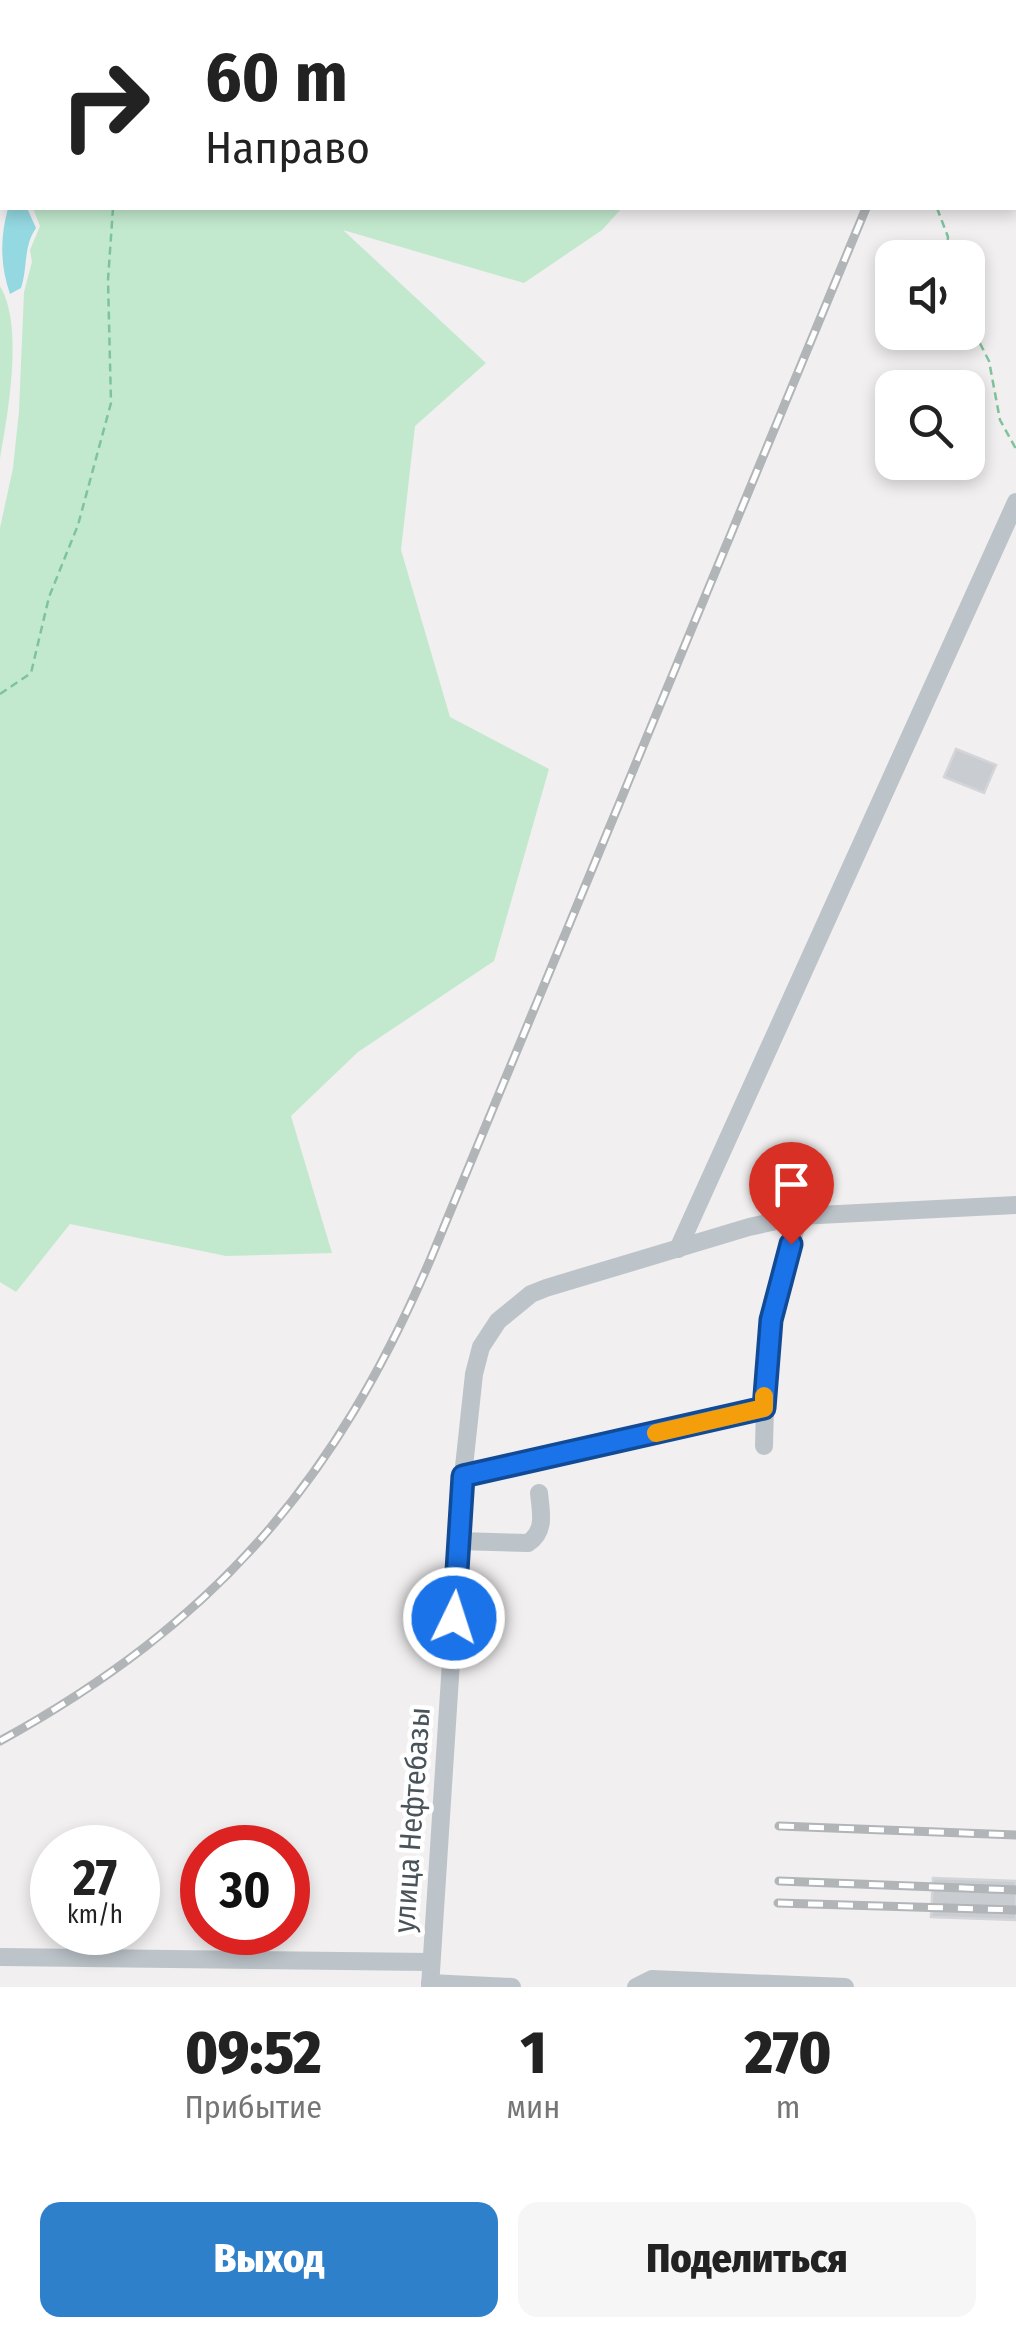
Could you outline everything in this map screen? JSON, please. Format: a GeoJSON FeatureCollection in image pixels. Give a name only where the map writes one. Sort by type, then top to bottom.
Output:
{"type":"FeatureCollection","features":[{"type":"Feature","properties":{"kind":"street"},"geometry":{"type":"LineString","coordinates":[[678,1250],[1016,502]]}},
{"type":"Feature","properties":{"kind":"street","name":"улица Нефтебазы"},"geometry":{"type":"LineString","coordinates":[[430,1985],[463,1476],[476,1360],[489,1332],[520,1302],[546,1288],[749,1227],[800,1216],[1016,1204]]}},
{"type":"Feature","properties":{"kind":"street"},"geometry":{"type":"LineString","coordinates":[[764,1446],[771,1320],[800,1216]]}},
{"type":"Feature","properties":{"kind":"street"},"geometry":{"type":"LineString","coordinates":[[463,1476],[764,1408]]}},
{"type":"Feature","properties":{"kind":"street"},"geometry":{"type":"LineString","coordinates":[[459,1542],[528,1543],[537,1537],[541,1527],[540,1493]]}},
{"type":"Feature","properties":{"kind":"street"},"geometry":{"type":"LineString","coordinates":[[0,1957],[430,1962]]}},
{"type":"Feature","properties":{"kind":"street"},"geometry":{"type":"LineString","coordinates":[[636,1987],[652,1980],[845,1987]]}},
{"type":"Feature","properties":{"kind":"street"},"geometry":{"type":"LineString","coordinates":[[430,1985],[512,1987]]}},
{"type":"Feature","properties":{"kind":"path"},"geometry":{"type":"LineString","coordinates":[[0,694],[31,673],[49,597],[78,525],[111,403],[108,280],[112,210]]}},
{"type":"Feature","properties":{"kind":"path"},"geometry":{"type":"LineString","coordinates":[[937,210],[948,240]]}},
{"type":"Feature","properties":{"kind":"path"},"geometry":{"type":"LineString","coordinates":[[983,350],[1000,420],[1016,449]]}},
{"type":"Feature","properties":{"kind":"green space"},"geometry":{"type":"Polygon","coordinates":[[[34,210],[620,210],[602,230],[524,283],[343,230],[486,363],[415,426],[401,550],[450,717],[549,769],[494,961],[358,1052],[291,1116],[332,1253],[226,1256],[70,1224],[16,1292],[0,1282],[0,528],[13,468],[19,411],[24,292],[32,262],[30,250],[40,226],[34,210]]]}},
{"type":"Feature","properties":{"kind":"green space"},"geometry":{"type":"Polygon","coordinates":[[[0,286],[7,303],[13,346],[0,459],[0,286]]]}},
{"type":"Feature","properties":{"kind":"water"},"geometry":{"type":"Polygon","coordinates":[[[8,210],[28,210],[36,228],[29,242],[21,288],[10,294],[4,273],[8,210]]]}},
{"type":"Feature","properties":{"kind":"building"},"geometry":{"type":"Polygon","coordinates":[[[956,749],[996,765],[984,793],[944,777],[956,749]]]}},
{"type":"Feature","properties":{"kind":"building"},"geometry":{"type":"Polygon","coordinates":[[[933,1878],[1016,1881],[1016,1920],[931,1917],[933,1878]]]}},
{"type":"Feature","properties":{"kind":"railway"},"geometry":{"type":"LineString","coordinates":[[0,1741],[77,1695],[145,1647],[206,1595],[260,1539],[309,1478],[354,1412],[431,1258],[865,210]]}},
{"type":"Feature","properties":{"kind":"railway"},"geometry":{"type":"LineString","coordinates":[[779,1826],[1016,1835]]}},
{"type":"Feature","properties":{"kind":"railway"},"geometry":{"type":"LineString","coordinates":[[779,1881],[1016,1890]]}},
{"type":"Feature","properties":{"kind":"railway"},"geometry":{"type":"LineString","coordinates":[[778,1903],[1016,1910]]}},
{"type":"Feature","properties":{"kind":"slow traffic"},"geometry":{"type":"LineString","coordinates":[[656,1433],[764,1408],[764,1396]]}},
{"type":"Feature","properties":{"kind":"route"},"geometry":{"type":"LineString","coordinates":[[454,1618],[463,1476],[764,1408],[771,1320],[791,1244]]}}]}
